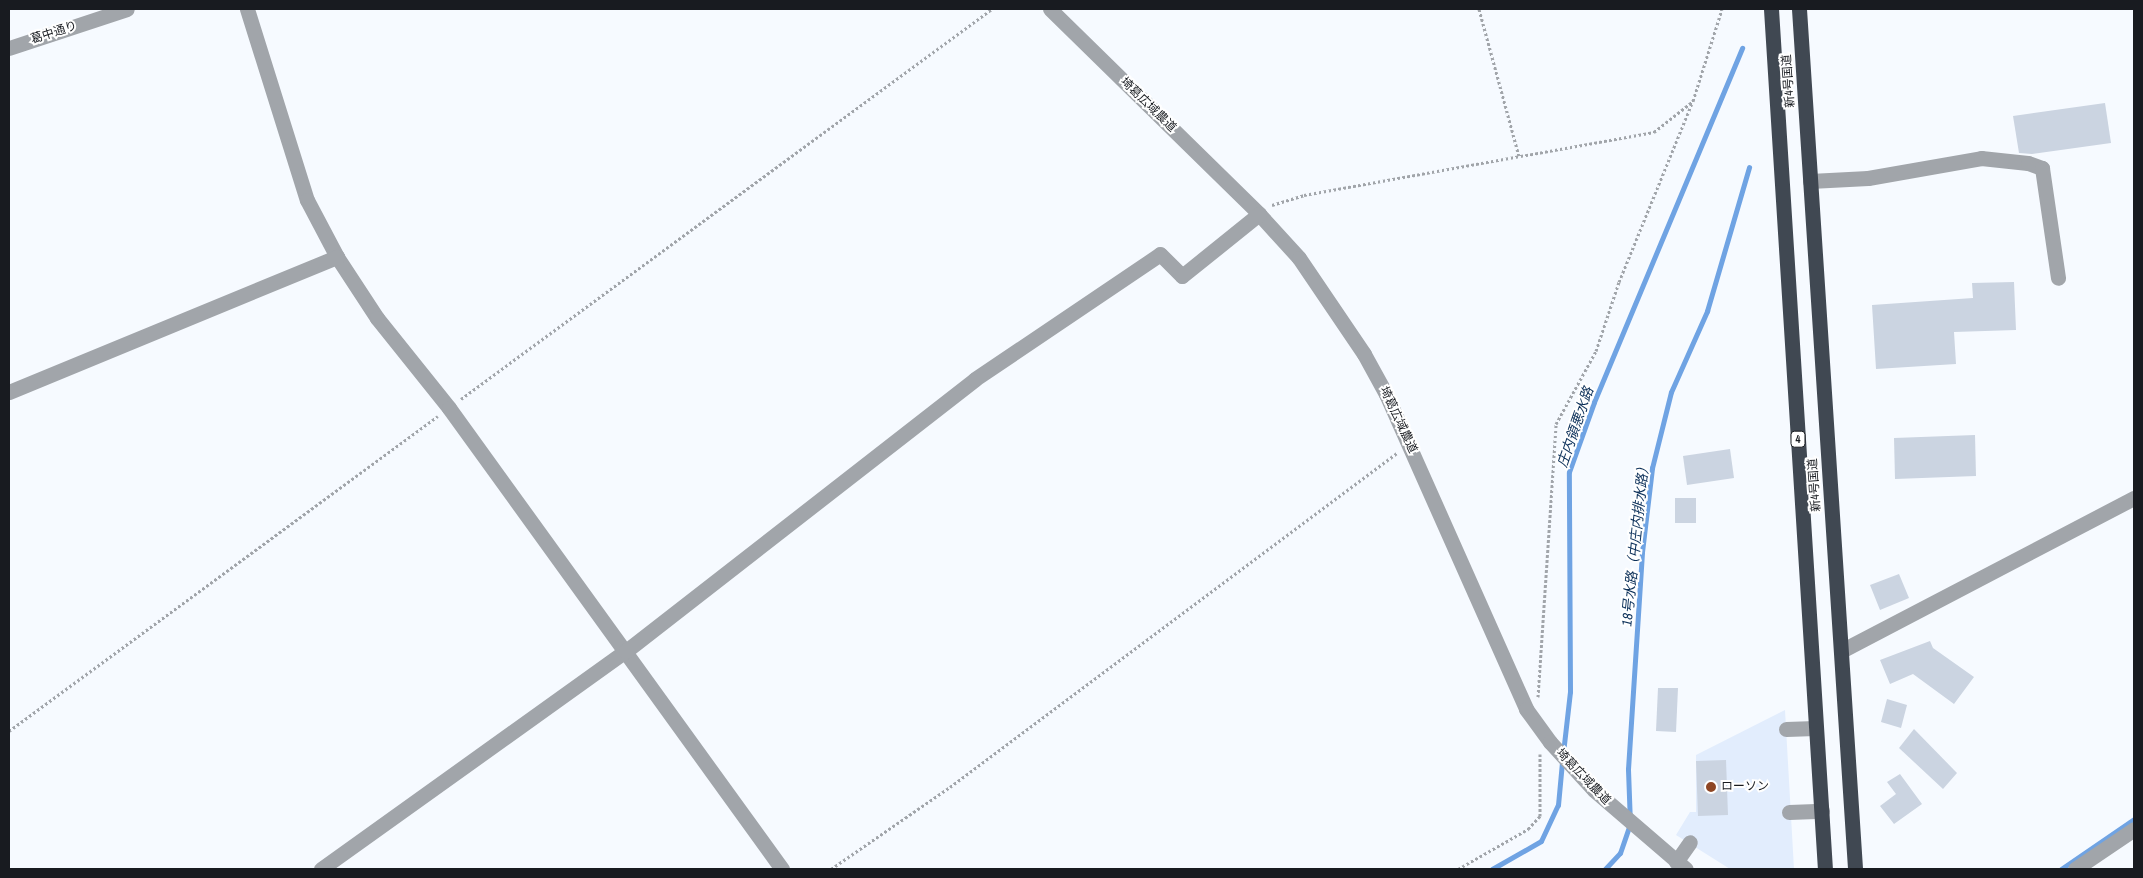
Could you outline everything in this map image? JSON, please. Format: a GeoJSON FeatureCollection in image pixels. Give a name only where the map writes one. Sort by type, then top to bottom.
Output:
{"type":"FeatureCollection","features":[{"type":"Feature","properties":{"kind":"highway","name":"新4号国道"},"geometry":{"type":"LineString","coordinates":[[1771,9],[1825,869]]}},
{"type":"Feature","properties":{"kind":"highway","name":"新4号国道"},"geometry":{"type":"LineString","coordinates":[[1799,9],[1855,869]]}},
{"type":"Feature","properties":{"kind":"street","name":"葛中通り"},"geometry":{"type":"LineString","coordinates":[[9,48],[127,9]]}},
{"type":"Feature","properties":{"kind":"street"},"geometry":{"type":"LineString","coordinates":[[247,9],[307,200],[337,257],[377,318],[449,408],[782,869]]}},
{"type":"Feature","properties":{"kind":"street","name":"埼葛広域農道"},"geometry":{"type":"LineString","coordinates":[[1050,9],[1259,214],[1299,258],[1364,354],[1410,445],[1526,709],[1546,737],[1607,802],[1642,835],[1681,866]]}},
{"type":"Feature","properties":{"kind":"street"},"geometry":{"type":"LineString","coordinates":[[1810,181],[1868,178],[1980,158],[2028,163],[2042,168],[2058,278]]}},
{"type":"Feature","properties":{"kind":"street"},"geometry":{"type":"LineString","coordinates":[[321,869],[626,651],[975,378],[1160,254],[1182,276],[1259,214]]}},
{"type":"Feature","properties":{"kind":"street"},"geometry":{"type":"LineString","coordinates":[[9,392],[337,257]]}},
{"type":"Feature","properties":{"kind":"street"},"geometry":{"type":"LineString","coordinates":[[1841,651],[2134,498]]}},
{"type":"Feature","properties":{"kind":"street"},"geometry":{"type":"LineString","coordinates":[[1786,729],[1815,728]]}},
{"type":"Feature","properties":{"kind":"street"},"geometry":{"type":"LineString","coordinates":[[1789,812],[1822,811]]}},
{"type":"Feature","properties":{"kind":"street"},"geometry":{"type":"LineString","coordinates":[[2075,869],[2134,829]]}},
{"type":"Feature","properties":{"kind":"street"},"geometry":{"type":"LineString","coordinates":[[1681,866],[1690,842]]}},
{"type":"Feature","properties":{"kind":"path"},"geometry":{"type":"LineString","coordinates":[[9,731],[992,9]]}},
{"type":"Feature","properties":{"kind":"path"},"geometry":{"type":"LineString","coordinates":[[1479,9],[1519,156]]}},
{"type":"Feature","properties":{"kind":"path"},"geometry":{"type":"LineString","coordinates":[[1526,709],[1538,701],[1556,424],[1596,351],[1623,273],[1692,101],[1722,9]]}},
{"type":"Feature","properties":{"kind":"path"},"geometry":{"type":"LineString","coordinates":[[1259,214],[1276,201],[1304,195],[1654,132],[1692,101]]}},
{"type":"Feature","properties":{"kind":"path"},"geometry":{"type":"LineString","coordinates":[[831,869],[950,786],[1410,445]]}},
{"type":"Feature","properties":{"kind":"path"},"geometry":{"type":"LineString","coordinates":[[1458,869],[1528,829],[1540,816],[1546,737]]}},
{"type":"Feature","properties":{"kind":"shaded area"},"geometry":{"type":"Polygon","coordinates":[[[1785,710],[1794,869],[1730,869],[1676,835],[1690,812],[1696,812],[1696,755],[1785,710]]]}},
{"type":"Feature","properties":{"kind":"building"},"geometry":{"type":"Polygon","coordinates":[[[2105,103],[2111,143],[2032,154],[2019,153],[2013,116],[2105,103]]]}},
{"type":"Feature","properties":{"kind":"building"},"geometry":{"type":"Polygon","coordinates":[[[2014,282],[2016,330],[1954,332],[1956,364],[1876,369],[1872,305],[1973,298],[1972,283],[2014,282]]]}},
{"type":"Feature","properties":{"kind":"building"},"geometry":{"type":"Polygon","coordinates":[[[1975,435],[1976,476],[1895,479],[1894,438],[1975,435]]]}},
{"type":"Feature","properties":{"kind":"building"},"geometry":{"type":"Polygon","coordinates":[[[1730,449],[1734,478],[1687,485],[1683,456],[1730,449]]]}},
{"type":"Feature","properties":{"kind":"building"},"geometry":{"type":"Polygon","coordinates":[[[1675,498],[1696,498],[1696,523],[1675,523],[1675,498]]]}},
{"type":"Feature","properties":{"kind":"building"},"geometry":{"type":"Polygon","coordinates":[[[1899,574],[1909,598],[1880,610],[1870,585],[1899,574]]]}},
{"type":"Feature","properties":{"kind":"building"},"geometry":{"type":"Polygon","coordinates":[[[1930,641],[1933,648],[1974,677],[1954,704],[1913,674],[1890,684],[1880,660],[1930,641]]]}},
{"type":"Feature","properties":{"kind":"building"},"geometry":{"type":"Polygon","coordinates":[[[1658,688],[1678,688],[1676,732],[1656,731],[1658,688]]]}},
{"type":"Feature","properties":{"kind":"building"},"geometry":{"type":"Polygon","coordinates":[[[1887,699],[1907,705],[1901,728],[1881,722],[1887,699]]]}},
{"type":"Feature","properties":{"kind":"building"},"geometry":{"type":"Polygon","coordinates":[[[1914,729],[1957,773],[1943,789],[1899,748],[1914,729]]]}},
{"type":"Feature","properties":{"kind":"building"},"geometry":{"type":"Polygon","coordinates":[[[1726,760],[1728,815],[1698,816],[1696,761],[1726,760]]]}},
{"type":"Feature","properties":{"kind":"building"},"geometry":{"type":"Polygon","coordinates":[[[1900,774],[1922,804],[1894,824],[1880,806],[1896,794],[1887,782],[1900,774]]]}},
{"type":"Feature","properties":{"kind":"waterway","name":"庄内領悪水路"},"geometry":{"type":"LineString","coordinates":[[1563,753],[1570,692],[1569,472],[1594,402],[1742,48]]}},
{"type":"Feature","properties":{"kind":"waterway","name":"18号水路（中庄内排水路）"},"geometry":{"type":"LineString","coordinates":[[1605,869],[1620,853],[1630,824],[1628,769],[1642,552],[1652,468],[1671,392],[1707,311],[1749,167]]}},
{"type":"Feature","properties":{"kind":"waterway","name":"庄内領悪水路"},"geometry":{"type":"LineString","coordinates":[[1492,869],[1541,841],[1558,805],[1562,762]]}},
{"type":"Feature","properties":{"kind":"waterway"},"geometry":{"type":"LineString","coordinates":[[2061,869],[2134,819]]}},
{"type":"Feature","properties":{"kind":"place","name":"ローソン"},"geometry":{"type":"Point","coordinates":[1711,787]}}]}
